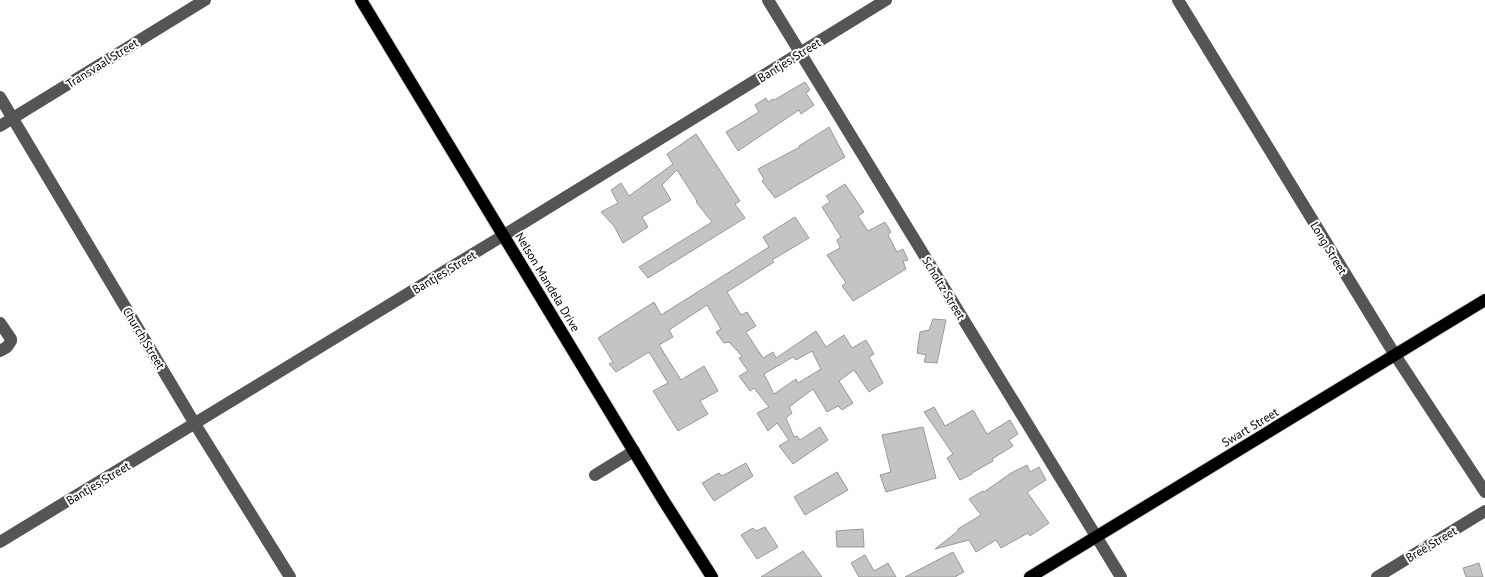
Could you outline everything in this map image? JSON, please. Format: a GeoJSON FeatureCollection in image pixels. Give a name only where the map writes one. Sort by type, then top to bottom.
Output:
{"type":"FeatureCollection","features":[{"type":"Feature","properties":{"kind":"main road","name":"Nelson Mandela Drive"},"geometry":{"type":"LineString","coordinates":[[361,0],[712,577]]}},
{"type":"Feature","properties":{"kind":"main road","name":"Swart Street"},"geometry":{"type":"LineString","coordinates":[[1030,577],[1485,300]]}},
{"type":"Feature","properties":{"kind":"street","name":"Transvaal Street"},"geometry":{"type":"LineString","coordinates":[[0,126],[205,0]]}},
{"type":"Feature","properties":{"kind":"street","name":"Scholtz Street"},"geometry":{"type":"LineString","coordinates":[[768,0],[1121,577]]}},
{"type":"Feature","properties":{"kind":"street","name":"Bantjes Street"},"geometry":{"type":"LineString","coordinates":[[0,542],[886,0]]}},
{"type":"Feature","properties":{"kind":"street","name":"Long Street"},"geometry":{"type":"LineString","coordinates":[[1178,0],[1395,355],[1485,492]]}},
{"type":"Feature","properties":{"kind":"street","name":"Church Street"},"geometry":{"type":"LineString","coordinates":[[0,97],[195,424],[290,577]]}},
{"type":"Feature","properties":{"kind":"street"},"geometry":{"type":"LineString","coordinates":[[0,324],[11,339],[10,344],[0,351]]}},
{"type":"Feature","properties":{"kind":"street"},"geometry":{"type":"LineString","coordinates":[[595,475],[634,451]]}},
{"type":"Feature","properties":{"kind":"street","name":"Breë Street"},"geometry":{"type":"LineString","coordinates":[[1377,577],[1485,512]]}},
{"type":"Feature","properties":{"kind":"building"},"geometry":{"type":"Polygon","coordinates":[[[805,82],[810,90],[806,93],[814,105],[801,114],[799,110],[738,151],[726,132],[759,112],[755,105],[766,98],[768,102],[774,100],[805,82]]]}},
{"type":"Feature","properties":{"kind":"building"},"geometry":{"type":"Polygon","coordinates":[[[829,127],[845,157],[775,198],[762,181],[764,179],[758,169],[800,147],[829,127]]]}},
{"type":"Feature","properties":{"kind":"building"},"geometry":{"type":"Polygon","coordinates":[[[696,134],[740,201],[735,204],[745,218],[648,278],[639,267],[712,222],[696,202],[677,170],[662,185],[671,200],[642,217],[648,227],[623,243],[614,226],[601,212],[618,203],[611,190],[621,183],[629,196],[673,164],[667,154],[696,134]]]}},
{"type":"Feature","properties":{"kind":"building"},"geometry":{"type":"Polygon","coordinates":[[[845,184],[864,212],[858,216],[868,231],[885,222],[891,232],[888,235],[897,252],[903,249],[908,260],[903,261],[906,269],[853,301],[842,286],[846,283],[827,255],[840,248],[837,240],[841,237],[822,207],[830,202],[826,196],[845,184]]]}},
{"type":"Feature","properties":{"kind":"building"},"geometry":{"type":"Polygon","coordinates":[[[795,217],[809,238],[772,260],[774,262],[727,292],[741,315],[747,312],[756,326],[746,332],[763,358],[773,352],[776,358],[816,331],[826,347],[844,335],[852,348],[866,340],[874,354],[869,357],[883,383],[869,392],[854,370],[839,381],[853,403],[842,410],[838,406],[827,412],[813,389],[789,407],[792,413],[786,418],[794,437],[797,436],[800,440],[820,427],[828,440],[793,464],[779,446],[789,440],[777,423],[768,431],[757,413],[769,407],[754,388],[750,391],[739,376],[748,371],[739,358],[742,356],[729,342],[724,343],[716,332],[721,329],[707,305],[669,330],[673,337],[659,345],[681,380],[704,366],[718,391],[700,401],[708,414],[678,431],[653,391],[668,383],[649,352],[616,372],[609,364],[613,362],[598,338],[654,302],[661,315],[769,247],[763,237],[795,217]],[[812,351],[796,360],[793,357],[764,374],[774,394],[796,379],[798,383],[821,369],[812,351]]]}},
{"type":"Feature","properties":{"kind":"building"},"geometry":{"type":"Polygon","coordinates":[[[933,319],[946,320],[937,363],[924,362],[926,355],[917,353],[920,332],[929,330],[933,319]]]}},
{"type":"Feature","properties":{"kind":"building"},"geometry":{"type":"Polygon","coordinates":[[[934,407],[945,426],[973,410],[987,434],[1010,420],[1018,434],[1009,440],[1013,446],[992,459],[993,461],[960,480],[947,458],[953,454],[924,412],[934,407]]]}},
{"type":"Feature","properties":{"kind":"building"},"geometry":{"type":"Polygon","coordinates":[[[923,427],[936,478],[886,492],[880,475],[891,472],[882,435],[923,427]]]}},
{"type":"Feature","properties":{"kind":"building"},"geometry":{"type":"Polygon","coordinates":[[[746,463],[753,476],[714,501],[702,483],[719,473],[722,476],[746,463]]]}},
{"type":"Feature","properties":{"kind":"building"},"geometry":{"type":"Polygon","coordinates":[[[1027,465],[1030,472],[1039,467],[1046,480],[1027,492],[1049,523],[1030,536],[1028,533],[1001,548],[996,540],[976,552],[969,540],[935,549],[958,531],[958,529],[981,515],[969,499],[984,492],[1011,473],[1027,465]]]}},
{"type":"Feature","properties":{"kind":"building"},"geometry":{"type":"Polygon","coordinates":[[[837,472],[848,490],[805,515],[794,497],[837,472]]]}},
{"type":"Feature","properties":{"kind":"building"},"geometry":{"type":"Polygon","coordinates":[[[765,527],[778,547],[757,559],[741,535],[753,528],[756,531],[765,527]]]}},
{"type":"Feature","properties":{"kind":"building"},"geometry":{"type":"Polygon","coordinates":[[[863,529],[864,547],[837,547],[836,531],[863,529]]]}},
{"type":"Feature","properties":{"kind":"building"},"geometry":{"type":"Polygon","coordinates":[[[803,551],[822,577],[761,577],[790,559],[803,551]]]}},
{"type":"Feature","properties":{"kind":"building"},"geometry":{"type":"Polygon","coordinates":[[[953,552],[964,572],[955,577],[905,577],[953,552]]]}},
{"type":"Feature","properties":{"kind":"building"},"geometry":{"type":"Polygon","coordinates":[[[865,555],[874,571],[888,563],[896,577],[859,577],[851,563],[865,555]]]}},
{"type":"Feature","properties":{"kind":"building"},"geometry":{"type":"Polygon","coordinates":[[[1479,563],[1483,577],[1466,577],[1463,568],[1479,563]]]}}]}
